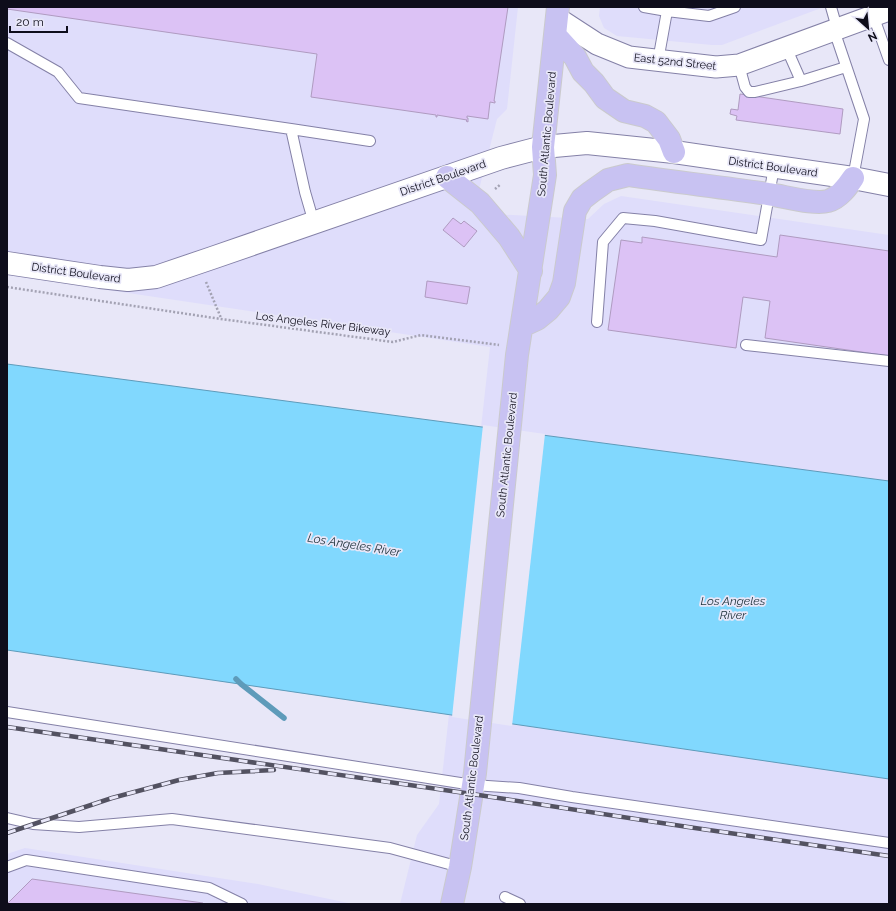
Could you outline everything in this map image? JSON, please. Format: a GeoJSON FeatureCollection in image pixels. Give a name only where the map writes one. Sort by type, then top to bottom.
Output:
{"type":"FeatureCollection","features":[{"type":"Feature","properties":{"kind":"main road","name":"South Atlantic Boulevard"},"geometry":{"type":"LineString","coordinates":[[452,904],[460,867],[474,779],[518,351],[545,175],[543,146],[557,20]]}},
{"type":"Feature","properties":{"kind":"main road"},"geometry":{"type":"LineString","coordinates":[[557,20],[583,72],[594,83],[605,98],[624,110],[645,116],[656,122],[670,139],[674,152]]}},
{"type":"Feature","properties":{"kind":"main road"},"geometry":{"type":"LineString","coordinates":[[522,326],[537,319],[548,310],[559,297],[564,283],[576,211],[582,199],[608,180],[628,175],[819,202],[830,200],[839,195],[853,178]]}},
{"type":"Feature","properties":{"kind":"main road"},"geometry":{"type":"LineString","coordinates":[[447,177],[480,203],[509,237],[530,271]]}},
{"type":"Feature","properties":{"kind":"street","name":"East 52nd Street"},"geometry":{"type":"LineString","coordinates":[[557,20],[597,44],[629,57],[716,67],[739,65],[881,12]]}},
{"type":"Feature","properties":{"kind":"street","name":"District Boulevard"},"geometry":{"type":"LineString","coordinates":[[7,263],[128,280],[156,277],[501,158],[543,146],[587,143],[674,152],[853,178],[889,185]]}},
{"type":"Feature","properties":{"kind":"lane"},"geometry":{"type":"LineString","coordinates":[[644,7],[709,16],[735,7]]}},
{"type":"Feature","properties":{"kind":"lane"},"geometry":{"type":"LineString","coordinates":[[831,7],[846,67],[864,119],[853,178]]}},
{"type":"Feature","properties":{"kind":"lane"},"geometry":{"type":"LineString","coordinates":[[658,60],[667,11]]}},
{"type":"Feature","properties":{"kind":"lane"},"geometry":{"type":"LineString","coordinates":[[881,12],[889,60]]}},
{"type":"Feature","properties":{"kind":"lane"},"geometry":{"type":"LineString","coordinates":[[7,43],[58,72],[79,98],[370,141]]}},
{"type":"Feature","properties":{"kind":"lane"},"geometry":{"type":"LineString","coordinates":[[786,47],[801,82]]}},
{"type":"Feature","properties":{"kind":"lane"},"geometry":{"type":"LineString","coordinates":[[739,65],[745,87],[749,92],[801,82],[846,67]]}},
{"type":"Feature","properties":{"kind":"lane"},"geometry":{"type":"LineString","coordinates":[[291,129],[305,192],[314,223]]}},
{"type":"Feature","properties":{"kind":"lane"},"geometry":{"type":"LineString","coordinates":[[597,322],[603,242],[624,218],[655,221],[761,240],[774,167]]}},
{"type":"Feature","properties":{"kind":"lane"},"geometry":{"type":"LineString","coordinates":[[746,345],[889,361]]}},
{"type":"Feature","properties":{"kind":"lane"},"geometry":{"type":"LineString","coordinates":[[7,712],[474,779],[588,799],[889,842]]}},
{"type":"Feature","properties":{"kind":"lane"},"geometry":{"type":"LineString","coordinates":[[7,818],[32,824],[79,827],[172,819],[390,848],[460,867]]}},
{"type":"Feature","properties":{"kind":"lane"},"geometry":{"type":"LineString","coordinates":[[7,867],[26,860],[209,888],[242,904]]}},
{"type":"Feature","properties":{"kind":"lane"},"geometry":{"type":"LineString","coordinates":[[505,898],[520,904]]}},
{"type":"Feature","properties":{"kind":"path"},"geometry":{"type":"LineString","coordinates":[[198,263],[221,319]]}},
{"type":"Feature","properties":{"kind":"path","name":"Los Angeles River Bikeway"},"geometry":{"type":"LineString","coordinates":[[7,287],[221,319],[393,342],[421,335],[518,351]]}},
{"type":"Feature","properties":{"kind":"shaded area"},"geometry":{"type":"Polygon","coordinates":[[[7,7],[518,7],[507,109],[497,119],[473,213],[588,219],[604,204],[621,196],[889,235],[889,904],[400,904],[417,835],[439,804],[490,347],[7,275],[7,7]]]}},
{"type":"Feature","properties":{"kind":"shaded area"},"geometry":{"type":"Polygon","coordinates":[[[600,7],[824,7],[722,45],[712,45],[617,36],[604,28],[599,16],[600,7]]]}},
{"type":"Feature","properties":{"kind":"shaded area"},"geometry":{"type":"Polygon","coordinates":[[[25,848],[258,884],[353,904],[7,904],[7,854],[25,848]]]}},
{"type":"Feature","properties":{"kind":"water","name":"Los Angeles River"},"geometry":{"type":"Polygon","coordinates":[[[7,364],[889,481],[889,779],[7,650],[7,364]]]}},
{"type":"Feature","properties":{"kind":"pier"},"geometry":{"type":"Polygon","coordinates":[[[483,425],[545,434],[512,726],[452,717],[483,425]]]}},
{"type":"Feature","properties":{"kind":"building"},"geometry":{"type":"Polygon","coordinates":[[[7,7],[508,7],[494,101],[495,103],[490,102],[488,119],[467,116],[468,122],[466,121],[467,120],[437,115],[436,117],[436,115],[311,97],[317,54],[7,9],[7,7]]]}},
{"type":"Feature","properties":{"kind":"building"},"geometry":{"type":"Polygon","coordinates":[[[740,94],[843,109],[840,134],[736,120],[737,116],[730,114],[731,109],[738,110],[740,94]]]}},
{"type":"Feature","properties":{"kind":"building"},"geometry":{"type":"Polygon","coordinates":[[[453,218],[461,224],[464,221],[477,231],[464,247],[443,230],[453,218]]]}},
{"type":"Feature","properties":{"kind":"building"},"geometry":{"type":"Polygon","coordinates":[[[780,235],[889,251],[889,356],[765,338],[770,301],[743,297],[736,348],[608,330],[621,240],[642,243],[642,237],[777,257],[780,235]]]}},
{"type":"Feature","properties":{"kind":"building"},"geometry":{"type":"Polygon","coordinates":[[[427,281],[470,287],[467,304],[425,297],[427,281]]]}},
{"type":"Feature","properties":{"kind":"building"},"geometry":{"type":"Polygon","coordinates":[[[32,879],[203,903],[204,904],[7,904],[32,879]]]}},
{"type":"Feature","properties":{"kind":"waterway"},"geometry":{"type":"LineString","coordinates":[[236,679],[284,718]]}},
{"type":"Feature","properties":{"kind":"railway"},"geometry":{"type":"LineString","coordinates":[[7,727],[889,856]]}},
{"type":"Feature","properties":{"kind":"railway"},"geometry":{"type":"LineString","coordinates":[[7,833],[112,798],[179,780],[218,773],[274,770]]}}]}
